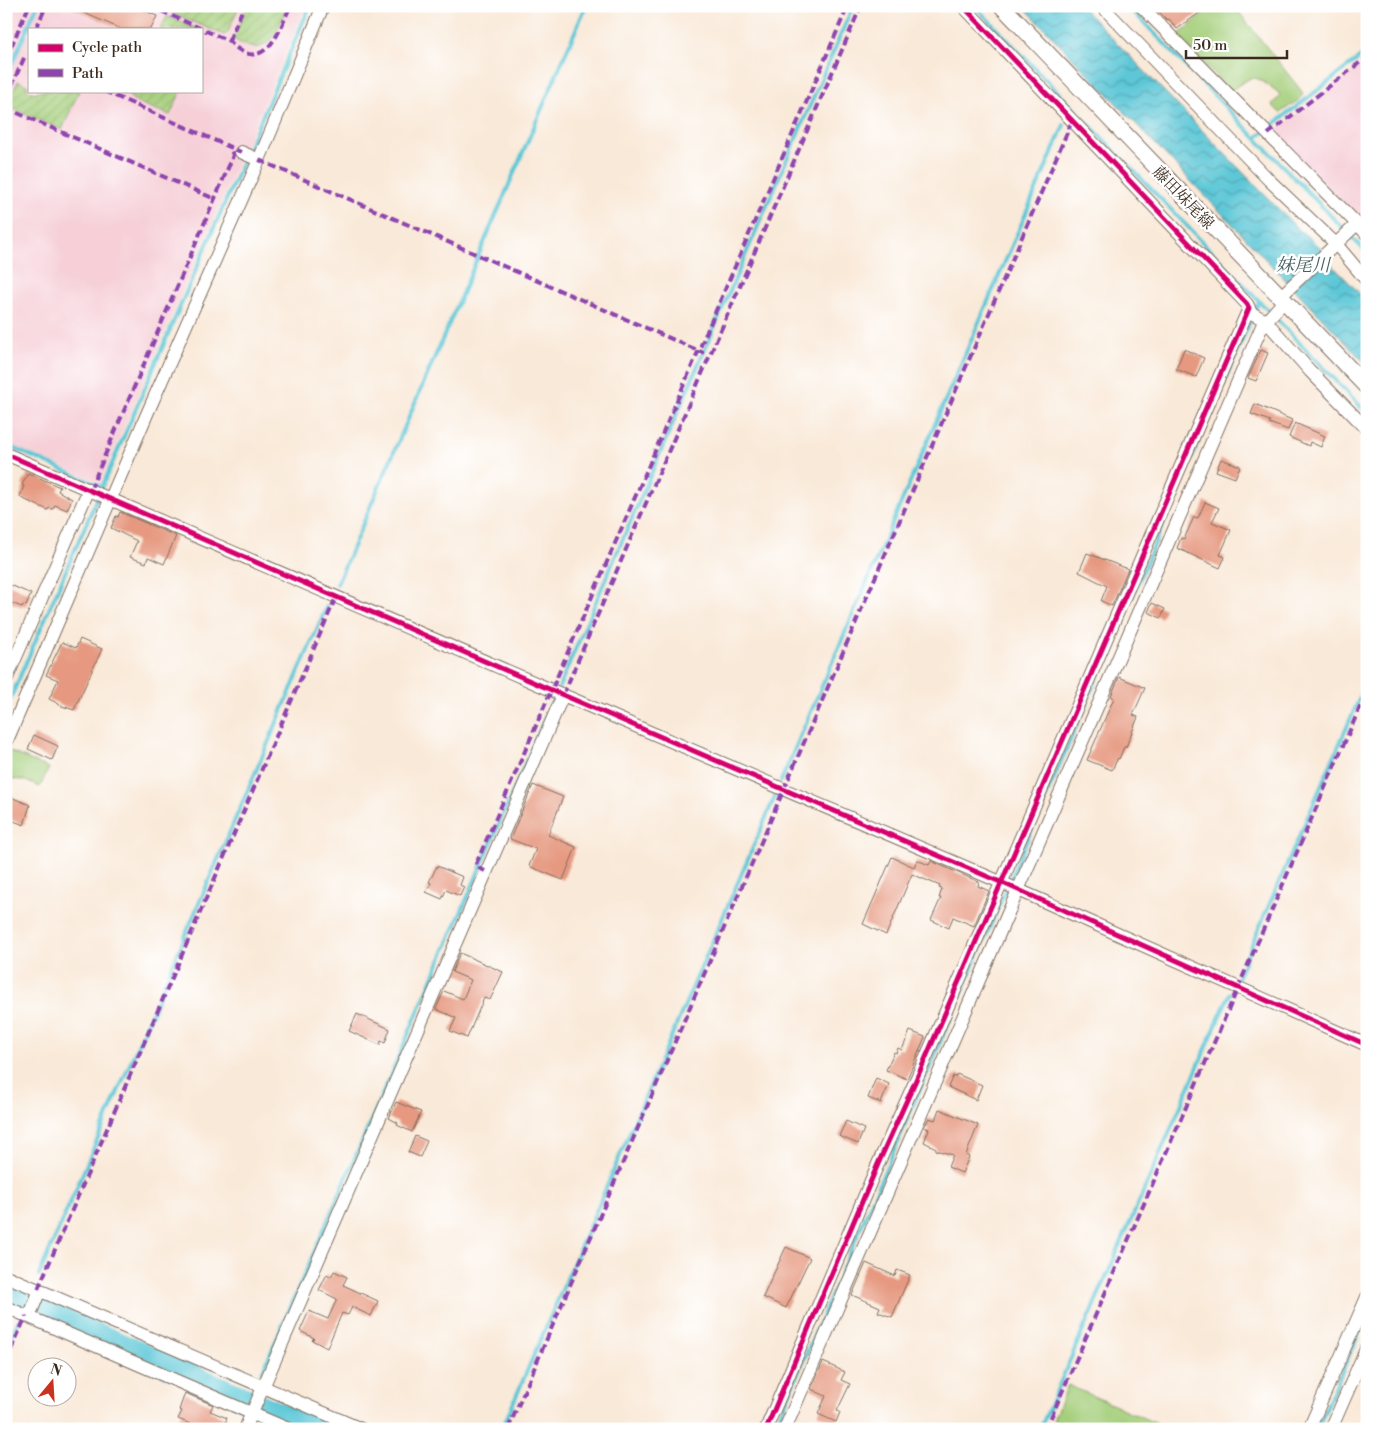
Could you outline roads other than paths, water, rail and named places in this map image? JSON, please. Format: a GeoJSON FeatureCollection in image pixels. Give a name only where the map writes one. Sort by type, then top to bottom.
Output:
{"type":"FeatureCollection","features":[{"type":"Feature","properties":{"kind":"main road","name":"藤田妹尾線"},"geometry":{"type":"LineString","coordinates":[[1002,6],[1269,309],[1367,387]]}},
{"type":"Feature","properties":{"kind":"street"},"geometry":{"type":"LineString","coordinates":[[6,680],[100,494],[147,414],[250,156],[324,6]]}},
{"type":"Feature","properties":{"kind":"street"},"geometry":{"type":"LineString","coordinates":[[963,6],[1247,304],[1269,309],[1310,371],[1367,429]]}},
{"type":"Feature","properties":{"kind":"street"},"geometry":{"type":"LineString","coordinates":[[1102,6],[1270,180],[1344,236]]}},
{"type":"Feature","properties":{"kind":"street"},"geometry":{"type":"LineString","coordinates":[[1141,6],[1265,131],[1344,236],[1367,281]]}},
{"type":"Feature","properties":{"kind":"street"},"geometry":{"type":"LineString","coordinates":[[785,1429],[1009,886],[1269,309],[1344,236],[1367,234]]}},
{"type":"Feature","properties":{"kind":"street"},"geometry":{"type":"LineString","coordinates":[[766,1429],[878,1164],[1009,886],[1269,309]]}},
{"type":"Feature","properties":{"kind":"street"},"geometry":{"type":"LineString","coordinates":[[6,454],[1009,886],[1367,1045]]}},
{"type":"Feature","properties":{"kind":"street"},"geometry":{"type":"LineString","coordinates":[[6,742],[100,494]]}},
{"type":"Feature","properties":{"kind":"street"},"geometry":{"type":"LineString","coordinates":[[245,1429],[251,1408],[264,1386],[563,695]]}},
{"type":"Feature","properties":{"kind":"street"},"geometry":{"type":"LineString","coordinates":[[6,1276],[38,1295],[264,1386],[361,1429]]}},
{"type":"Feature","properties":{"kind":"street"},"geometry":{"type":"LineString","coordinates":[[30,1315],[38,1295]]}},
{"type":"Feature","properties":{"kind":"street"},"geometry":{"type":"LineString","coordinates":[[1309,1429],[1367,1296]]}},
{"type":"Feature","properties":{"kind":"street"},"geometry":{"type":"LineString","coordinates":[[6,1307],[30,1315],[251,1408],[288,1429]]}},
{"type":"Feature","properties":{"kind":"street"},"geometry":{"type":"LineString","coordinates":[[1331,1429],[1367,1347]]}},
{"type":"Feature","properties":{"kind":"water","name":"妹尾川"},"geometry":{"type":"Polygon","coordinates":[[[1023,6],[1081,6],[1296,227],[1320,247],[1333,266],[1367,301],[1367,365],[1023,6]]]}},
{"type":"Feature","properties":{"kind":"waterway"},"geometry":{"type":"LineString","coordinates":[[6,77],[37,6]]}},
{"type":"Feature","properties":{"kind":"waterway"},"geometry":{"type":"LineString","coordinates":[[6,709],[310,6]]}},
{"type":"Feature","properties":{"kind":"waterway"},"geometry":{"type":"LineString","coordinates":[[337,584],[586,6]]}},
{"type":"Feature","properties":{"kind":"waterway"},"geometry":{"type":"LineString","coordinates":[[559,687],[853,6]]}},
{"type":"Feature","properties":{"kind":"waterway"},"geometry":{"type":"LineString","coordinates":[[975,6],[1367,413]]}},
{"type":"Feature","properties":{"kind":"waterway"},"geometry":{"type":"LineString","coordinates":[[1128,6],[1367,253]]}},
{"type":"Feature","properties":{"kind":"waterway"},"geometry":{"type":"LineString","coordinates":[[1256,138],[1367,52]]}},
{"type":"Feature","properties":{"kind":"waterway"},"geometry":{"type":"LineString","coordinates":[[781,781],[1064,125]]}},
{"type":"Feature","properties":{"kind":"waterway"},"geometry":{"type":"LineString","coordinates":[[774,1429],[1259,301]]}},
{"type":"Feature","properties":{"kind":"waterway"},"geometry":{"type":"LineString","coordinates":[[6,445],[102,487]]}},
{"type":"Feature","properties":{"kind":"waterway"},"geometry":{"type":"LineString","coordinates":[[39,1275],[327,606]]}},
{"type":"Feature","properties":{"kind":"waterway"},"geometry":{"type":"LineString","coordinates":[[1236,981],[1367,681]]}},
{"type":"Feature","properties":{"kind":"waterway"},"geometry":{"type":"LineString","coordinates":[[262,1373],[554,697]]}},
{"type":"Feature","properties":{"kind":"waterway"},"geometry":{"type":"LineString","coordinates":[[502,1429],[776,794]]}},
{"type":"Feature","properties":{"kind":"waterway"},"geometry":{"type":"LineString","coordinates":[[1040,1429],[1230,993]]}},
{"type":"Feature","properties":{"kind":"waterway"},"geometry":{"type":"LineString","coordinates":[[6,1295],[314,1429]]}},
{"type":"Feature","properties":{"kind":"waterway"},"geometry":{"type":"LineString","coordinates":[[24,1309],[28,1298]]}},
{"type":"Feature","properties":{"kind":"waterway"},"geometry":{"type":"LineString","coordinates":[[1317,1429],[1367,1314]]}},
{"type":"Feature","properties":{"kind":"waterway"},"geometry":{"type":"LineString","coordinates":[[6,1349],[19,1320]]}},
{"type":"Feature","properties":{"kind":"waterway"},"geometry":{"type":"LineString","coordinates":[[237,1429],[252,1395]]}}]}
